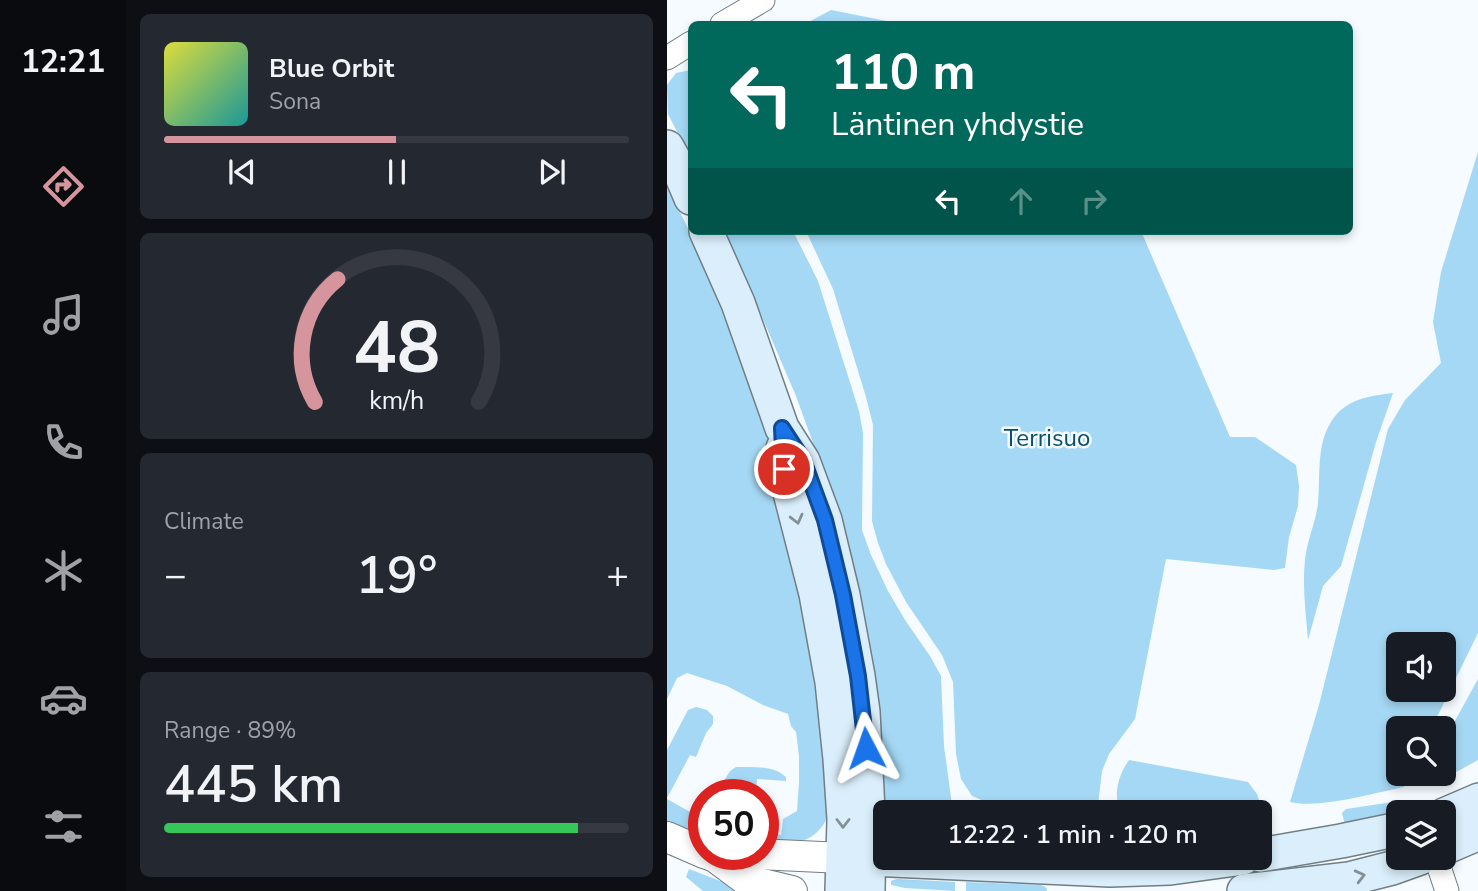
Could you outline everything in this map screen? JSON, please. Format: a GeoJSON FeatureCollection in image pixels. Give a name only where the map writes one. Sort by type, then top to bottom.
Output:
{"type":"FeatureCollection","features":[{"type":"Feature","properties":{"kind":"main road"},"geometry":{"type":"LineString","coordinates":[[667,148],[688,192]]}},
{"type":"Feature","properties":{"kind":"main road"},"geometry":{"type":"LineString","coordinates":[[708,235],[738,303],[782,428],[784,469],[816,594],[832,682],[844,819],[860,869]]}},
{"type":"Feature","properties":{"kind":"main road"},"geometry":{"type":"LineString","coordinates":[[1456,810],[1478,800]]}},
{"type":"Feature","properties":{"kind":"main road"},"geometry":{"type":"LineString","coordinates":[[1272,853],[1386,832]]}},
{"type":"Feature","properties":{"kind":"main road"},"geometry":{"type":"LineString","coordinates":[[1456,843],[1478,834]]}},
{"type":"Feature","properties":{"kind":"main road"},"geometry":{"type":"LineString","coordinates":[[860,869],[1110,870],[1170,879],[1201,870]]}},
{"type":"Feature","properties":{"kind":"main road"},"geometry":{"type":"LineString","coordinates":[[842,891],[860,869]]}},
{"type":"Feature","properties":{"kind":"main road"},"geometry":{"type":"LineString","coordinates":[[1244,891],[1349,879],[1386,870]]}},
{"type":"Feature","properties":{"kind":"street"},"geometry":{"type":"LineString","coordinates":[[727,21],[763,0]]}},
{"type":"Feature","properties":{"kind":"street"},"geometry":{"type":"LineString","coordinates":[[667,58],[688,45]]}},
{"type":"Feature","properties":{"kind":"street"},"geometry":{"type":"LineString","coordinates":[[667,837],[688,846]]}},
{"type":"Feature","properties":{"kind":"street"},"geometry":{"type":"LineString","coordinates":[[779,857],[860,869]]}},
{"type":"Feature","properties":{"kind":"street"},"geometry":{"type":"LineString","coordinates":[[731,870],[746,880],[792,891]]}},
{"type":"Feature","properties":{"kind":"street"},"geometry":{"type":"LineString","coordinates":[[1440,870],[1447,891]]}},
{"type":"Feature","properties":{"kind":"green space"},"geometry":{"type":"Polygon","coordinates":[[[831,10],[887,21],[811,21],[831,10]]]}},
{"type":"Feature","properties":{"kind":"green space"},"geometry":{"type":"Polygon","coordinates":[[[688,71],[688,153],[668,114],[667,85],[676,73],[688,71]]]}},
{"type":"Feature","properties":{"kind":"green space"},"geometry":{"type":"Polygon","coordinates":[[[1478,152],[1478,633],[1456,678],[1456,632],[1386,632],[1386,702],[1444,702],[1437,716],[1386,716],[1386,786],[1404,787],[1331,802],[1290,802],[1319,705],[1388,429],[1405,400],[1441,363],[1433,322],[1441,272],[1478,152]]]}},
{"type":"Feature","properties":{"kind":"green space"},"geometry":{"type":"Polygon","coordinates":[[[667,185],[688,229],[688,235],[691,235],[708,270],[729,323],[769,443],[812,630],[829,814],[817,832],[802,841],[779,844],[783,819],[797,811],[799,783],[796,732],[791,726],[788,714],[763,705],[727,686],[687,673],[677,678],[667,699],[667,185]]]}},
{"type":"Feature","properties":{"kind":"green space"},"geometry":{"type":"Polygon","coordinates":[[[727,235],[795,235],[818,281],[859,411],[863,433],[862,530],[888,591],[941,676],[944,746],[951,800],[878,800],[821,465],[796,396],[727,235]]]}},
{"type":"Feature","properties":{"kind":"green space","name":"Terrisuo"},"geometry":{"type":"Polygon","coordinates":[[[808,235],[1143,235],[1230,437],[1255,437],[1296,465],[1298,506],[1289,537],[1285,568],[1274,570],[1166,559],[1135,719],[1109,754],[1102,771],[1099,800],[982,800],[972,796],[961,779],[956,754],[953,682],[942,655],[906,602],[886,564],[872,521],[873,425],[833,289],[808,235]]]}},
{"type":"Feature","properties":{"kind":"green space"},"geometry":{"type":"Polygon","coordinates":[[[1393,393],[1376,442],[1341,566],[1323,586],[1308,640],[1304,570],[1317,510],[1320,457],[1325,435],[1336,415],[1348,405],[1369,397],[1393,393]]]}},
{"type":"Feature","properties":{"kind":"green space"},"geometry":{"type":"Polygon","coordinates":[[[1478,679],[1478,760],[1456,772],[1456,719],[1478,679]]]}},
{"type":"Feature","properties":{"kind":"green space"},"geometry":{"type":"Polygon","coordinates":[[[696,707],[707,710],[713,716],[713,724],[706,733],[696,757],[690,755],[667,798],[667,750],[688,710],[696,707]]]}},
{"type":"Feature","properties":{"kind":"green space"},"geometry":{"type":"Polygon","coordinates":[[[1129,760],[1248,782],[1259,800],[1117,800],[1122,772],[1129,760]]]}},
{"type":"Feature","properties":{"kind":"green space"},"geometry":{"type":"Polygon","coordinates":[[[736,767],[769,769],[781,773],[786,777],[786,781],[725,779],[736,767]]]}},
{"type":"Feature","properties":{"kind":"green space"},"geometry":{"type":"Polygon","coordinates":[[[667,799],[688,811],[688,828],[667,821],[667,799]]]}},
{"type":"Feature","properties":{"kind":"green space"},"geometry":{"type":"Polygon","coordinates":[[[1386,803],[1386,819],[1346,829],[1342,813],[1346,809],[1386,803]]]}},
{"type":"Feature","properties":{"kind":"green space"},"geometry":{"type":"Polygon","coordinates":[[[689,870],[692,870],[746,891],[703,891],[686,877],[689,870]]]}},
{"type":"Feature","properties":{"kind":"green space"},"geometry":{"type":"Polygon","coordinates":[[[891,881],[955,882],[955,891],[891,885],[891,881]]]}},
{"type":"Feature","properties":{"kind":"green space"},"geometry":{"type":"Polygon","coordinates":[[[966,882],[1041,885],[1047,891],[966,891],[966,882]]]}},
{"type":"Feature","properties":{"kind":"route"},"geometry":{"type":"LineString","coordinates":[[784,469],[782,428],[803,460],[825,520],[858,676],[866,748]]}}]}
